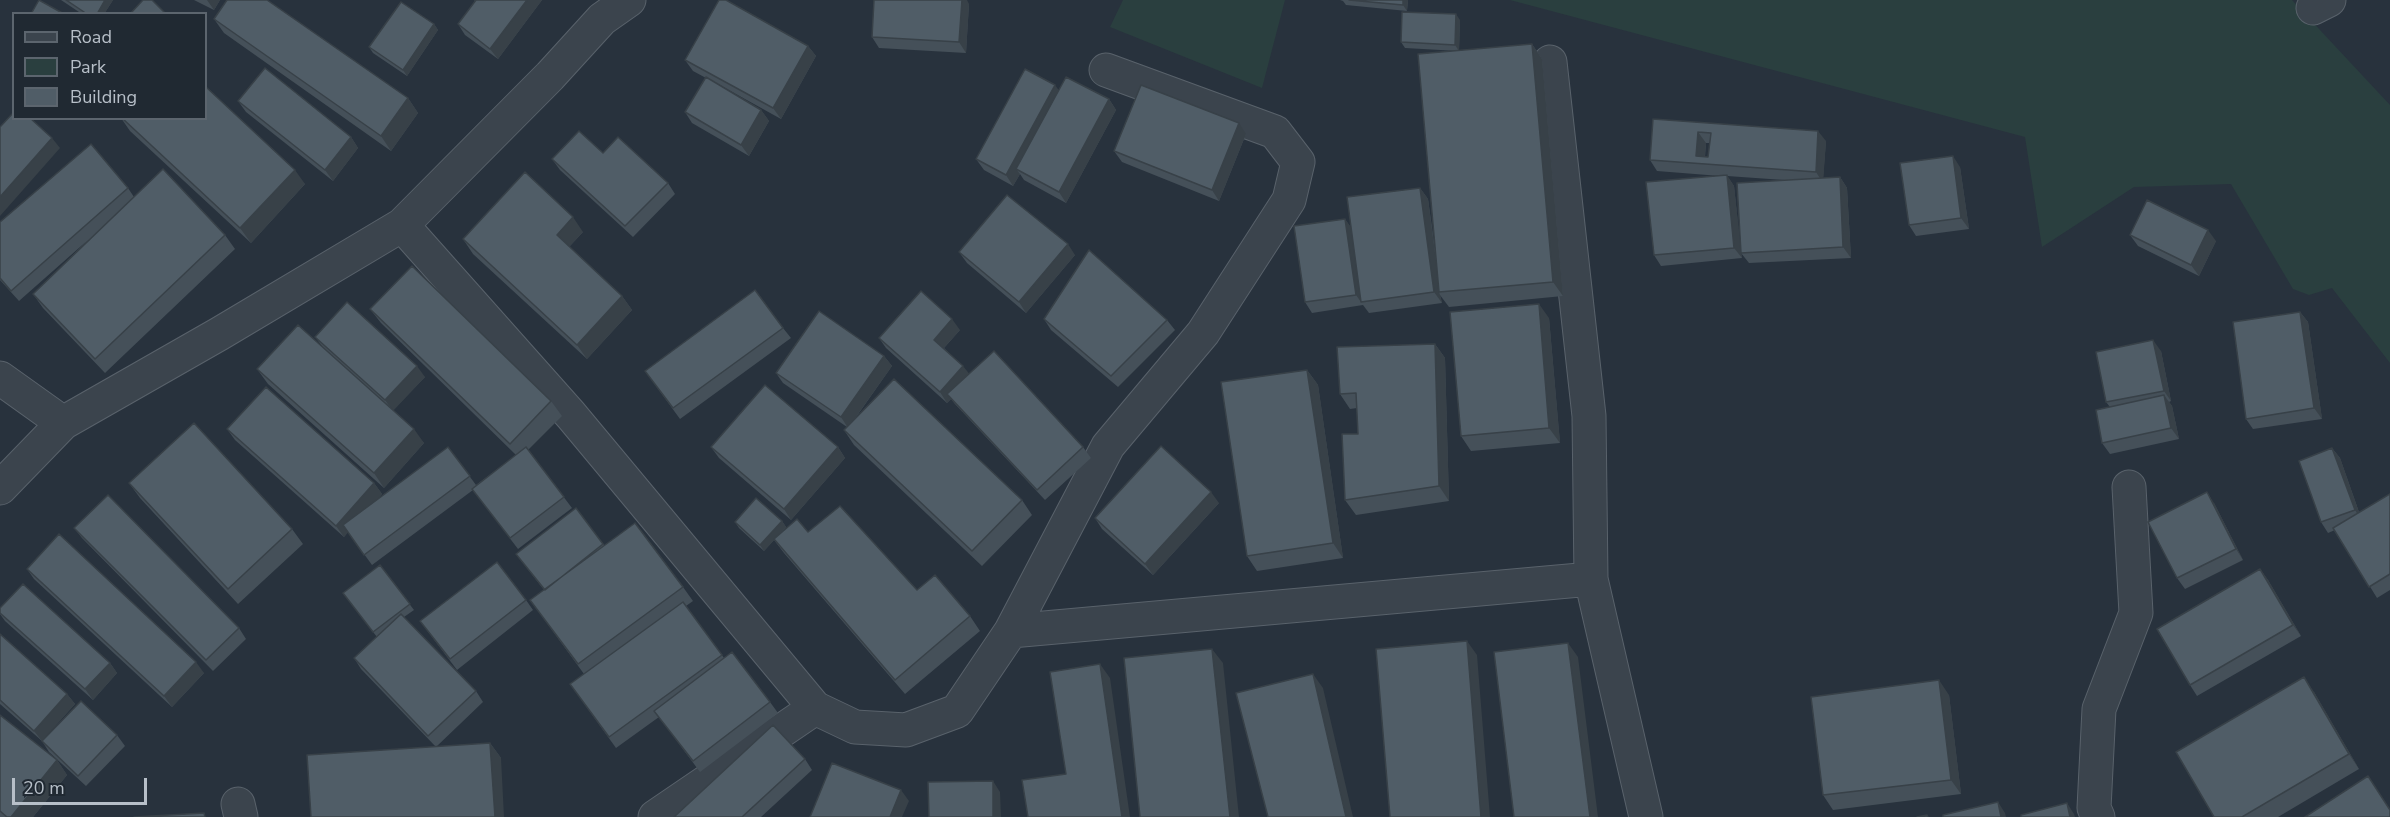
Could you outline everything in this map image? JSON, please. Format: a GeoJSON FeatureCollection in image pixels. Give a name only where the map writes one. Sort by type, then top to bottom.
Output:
{"type":"FeatureCollection","features":[{"type":"Feature","properties":{"kind":"street"},"geometry":{"type":"LineString","coordinates":[[0,488],[63,423],[219,334],[402,225],[542,84],[602,19],[629,0]]}},
{"type":"Feature","properties":{"kind":"street"},"geometry":{"type":"LineString","coordinates":[[1550,62],[1589,416],[1591,579],[1646,817]]}},
{"type":"Feature","properties":{"kind":"street"},"geometry":{"type":"LineString","coordinates":[[402,225],[571,415],[815,708],[855,727],[906,730],[957,711],[1011,631],[1108,446],[1203,333],[1289,200],[1298,162],[1275,132],[1106,70]]}},
{"type":"Feature","properties":{"kind":"street"},"geometry":{"type":"LineString","coordinates":[[0,378],[63,423]]}},
{"type":"Feature","properties":{"kind":"street"},"geometry":{"type":"LineString","coordinates":[[2098,817],[2094,808],[2099,708],[2136,613],[2129,487]]}},
{"type":"Feature","properties":{"kind":"street"},"geometry":{"type":"LineString","coordinates":[[1011,631],[1591,579]]}},
{"type":"Feature","properties":{"kind":"street"},"geometry":{"type":"LineString","coordinates":[[655,817],[815,708]]}},
{"type":"Feature","properties":{"kind":"green space"},"geometry":{"type":"Polygon","coordinates":[[[1123,0],[1285,0],[1262,88],[1110,27],[1123,0]]]}},
{"type":"Feature","properties":{"kind":"green space"},"geometry":{"type":"Polygon","coordinates":[[[1510,0],[2292,0],[2390,105],[2390,363],[2332,288],[2309,295],[2293,289],[2231,184],[2134,187],[2042,247],[2025,137],[1510,0]]]}},
{"type":"Feature","properties":{"kind":"building"},"geometry":{"type":"Polygon","coordinates":[[[39,0],[60,12],[32,12],[39,0]]]}},
{"type":"Feature","properties":{"kind":"building"},"geometry":{"type":"Polygon","coordinates":[[[66,0],[105,0],[98,12],[84,12],[66,0]]]}},
{"type":"Feature","properties":{"kind":"building"},"geometry":{"type":"Polygon","coordinates":[[[143,0],[152,0],[164,12],[132,12],[143,0]]]}},
{"type":"Feature","properties":{"kind":"building"},"geometry":{"type":"Polygon","coordinates":[[[227,0],[267,0],[408,98],[381,136],[214,19],[227,0]]]}},
{"type":"Feature","properties":{"kind":"building"},"geometry":{"type":"Polygon","coordinates":[[[476,0],[527,0],[490,49],[458,24],[476,0]]]}},
{"type":"Feature","properties":{"kind":"building"},"geometry":{"type":"Polygon","coordinates":[[[719,0],[726,0],[808,46],[773,108],[685,60],[719,0]]]}},
{"type":"Feature","properties":{"kind":"building"},"geometry":{"type":"Polygon","coordinates":[[[874,0],[962,0],[959,42],[872,37],[874,0]]]}},
{"type":"Feature","properties":{"kind":"building"},"geometry":{"type":"Polygon","coordinates":[[[1349,0],[1403,0],[1403,5],[1349,0]]]}},
{"type":"Feature","properties":{"kind":"building"},"geometry":{"type":"Polygon","coordinates":[[[401,2],[434,24],[403,70],[369,47],[401,2]]]}},
{"type":"Feature","properties":{"kind":"building"},"geometry":{"type":"Polygon","coordinates":[[[1402,12],[1456,14],[1455,45],[1401,42],[1402,12]]]}},
{"type":"Feature","properties":{"kind":"building"},"geometry":{"type":"Polygon","coordinates":[[[1532,44],[1553,282],[1439,292],[1418,54],[1532,44]]]}},
{"type":"Feature","properties":{"kind":"building"},"geometry":{"type":"Polygon","coordinates":[[[265,68],[351,137],[325,170],[238,101],[265,68]]]}},
{"type":"Feature","properties":{"kind":"building"},"geometry":{"type":"Polygon","coordinates":[[[1025,69],[1055,85],[1006,175],[976,159],[1025,69]]]}},
{"type":"Feature","properties":{"kind":"building"},"geometry":{"type":"Polygon","coordinates":[[[706,77],[761,110],[741,145],[685,112],[706,77]]]}},
{"type":"Feature","properties":{"kind":"building"},"geometry":{"type":"Polygon","coordinates":[[[1066,77],[1109,99],[1059,192],[1016,169],[1066,77]]]}},
{"type":"Feature","properties":{"kind":"building"},"geometry":{"type":"Polygon","coordinates":[[[1141,85],[1239,123],[1212,190],[1114,151],[1141,85]]]}},
{"type":"Feature","properties":{"kind":"building"},"geometry":{"type":"Polygon","coordinates":[[[207,88],[295,170],[240,228],[124,120],[207,120],[207,88]]]}},
{"type":"Feature","properties":{"kind":"building"},"geometry":{"type":"Polygon","coordinates":[[[12,114],[12,120],[32,120],[52,138],[0,197],[0,127],[12,114]]]}},
{"type":"Feature","properties":{"kind":"building"},"geometry":{"type":"Polygon","coordinates":[[[1653,119],[1818,131],[1816,172],[1650,160],[1653,119]],[[1698,132],[1696,156],[1708,157],[1711,133],[1698,132]]]}},
{"type":"Feature","properties":{"kind":"building"},"geometry":{"type":"Polygon","coordinates":[[[579,131],[603,153],[618,137],[668,183],[625,226],[552,159],[579,131]]]}},
{"type":"Feature","properties":{"kind":"building"},"geometry":{"type":"Polygon","coordinates":[[[91,144],[128,188],[11,291],[0,278],[0,222],[91,144]]]}},
{"type":"Feature","properties":{"kind":"building"},"geometry":{"type":"Polygon","coordinates":[[[1953,156],[1961,218],[1909,225],[1900,163],[1953,156]]]}},
{"type":"Feature","properties":{"kind":"building"},"geometry":{"type":"Polygon","coordinates":[[[163,169],[225,235],[95,359],[33,294],[163,169]]]}},
{"type":"Feature","properties":{"kind":"building"},"geometry":{"type":"Polygon","coordinates":[[[525,172],[573,217],[557,235],[622,296],[577,345],[463,239],[525,172]]]}},
{"type":"Feature","properties":{"kind":"building"},"geometry":{"type":"Polygon","coordinates":[[[1727,175],[1734,248],[1654,255],[1646,182],[1727,175]]]}},
{"type":"Feature","properties":{"kind":"building"},"geometry":{"type":"Polygon","coordinates":[[[1840,177],[1843,247],[1741,253],[1737,183],[1840,177]]]}},
{"type":"Feature","properties":{"kind":"building"},"geometry":{"type":"Polygon","coordinates":[[[1420,188],[1434,292],[1361,302],[1347,197],[1420,188]]]}},
{"type":"Feature","properties":{"kind":"building"},"geometry":{"type":"Polygon","coordinates":[[[1007,195],[1068,244],[1019,302],[959,252],[1007,195]]]}},
{"type":"Feature","properties":{"kind":"building"},"geometry":{"type":"Polygon","coordinates":[[[2147,200],[2208,230],[2191,265],[2130,235],[2147,200]]]}},
{"type":"Feature","properties":{"kind":"building"},"geometry":{"type":"Polygon","coordinates":[[[1345,219],[1356,295],[1305,302],[1294,226],[1345,219]]]}},
{"type":"Feature","properties":{"kind":"building"},"geometry":{"type":"Polygon","coordinates":[[[1089,250],[1167,320],[1111,376],[1044,319],[1089,250]]]}},
{"type":"Feature","properties":{"kind":"building"},"geometry":{"type":"Polygon","coordinates":[[[412,266],[551,401],[510,444],[370,309],[412,266]]]}},
{"type":"Feature","properties":{"kind":"building"},"geometry":{"type":"Polygon","coordinates":[[[755,290],[783,328],[673,408],[645,371],[755,290]]]}},
{"type":"Feature","properties":{"kind":"building"},"geometry":{"type":"Polygon","coordinates":[[[921,291],[952,319],[934,340],[963,366],[940,392],[879,338],[921,291]]]}},
{"type":"Feature","properties":{"kind":"building"},"geometry":{"type":"Polygon","coordinates":[[[347,302],[417,366],[385,400],[315,337],[347,302]]]}},
{"type":"Feature","properties":{"kind":"building"},"geometry":{"type":"Polygon","coordinates":[[[1539,304],[1549,428],[1461,436],[1450,312],[1539,304]]]}},
{"type":"Feature","properties":{"kind":"building"},"geometry":{"type":"Polygon","coordinates":[[[819,311],[884,356],[841,417],[776,373],[819,311]]]}},
{"type":"Feature","properties":{"kind":"building"},"geometry":{"type":"Polygon","coordinates":[[[2300,312],[2314,408],[2246,419],[2233,322],[2300,312]]]}},
{"type":"Feature","properties":{"kind":"building"},"geometry":{"type":"Polygon","coordinates":[[[298,325],[414,429],[374,473],[257,369],[298,325]]]}},
{"type":"Feature","properties":{"kind":"building"},"geometry":{"type":"Polygon","coordinates":[[[2153,340],[2164,391],[2106,402],[2096,352],[2153,340]]]}},
{"type":"Feature","properties":{"kind":"building"},"geometry":{"type":"Polygon","coordinates":[[[1435,344],[1439,486],[1345,500],[1342,434],[1358,434],[1356,393],[1340,394],[1337,347],[1435,344]]]}},
{"type":"Feature","properties":{"kind":"building"},"geometry":{"type":"Polygon","coordinates":[[[994,351],[1083,447],[1037,490],[947,394],[994,351]]]}},
{"type":"Feature","properties":{"kind":"building"},"geometry":{"type":"Polygon","coordinates":[[[1307,370],[1333,543],[1247,556],[1221,382],[1307,370]]]}},
{"type":"Feature","properties":{"kind":"building"},"geometry":{"type":"Polygon","coordinates":[[[894,379],[1022,500],[972,551],[844,430],[894,379]]]}},
{"type":"Feature","properties":{"kind":"building"},"geometry":{"type":"Polygon","coordinates":[[[765,385],[838,447],[784,509],[711,447],[765,385]]]}},
{"type":"Feature","properties":{"kind":"building"},"geometry":{"type":"Polygon","coordinates":[[[266,387],[374,483],[336,526],[227,429],[266,387]]]}},
{"type":"Feature","properties":{"kind":"building"},"geometry":{"type":"Polygon","coordinates":[[[2164,395],[2171,428],[2102,443],[2096,410],[2164,395]]]}},
{"type":"Feature","properties":{"kind":"building"},"geometry":{"type":"Polygon","coordinates":[[[194,423],[292,529],[228,589],[129,483],[194,423]]]}},
{"type":"Feature","properties":{"kind":"building"},"geometry":{"type":"Polygon","coordinates":[[[1161,446],[1211,492],[1145,564],[1095,518],[1161,446]]]}},
{"type":"Feature","properties":{"kind":"building"},"geometry":{"type":"Polygon","coordinates":[[[448,447],[470,476],[364,555],[343,525],[448,447]]]}},
{"type":"Feature","properties":{"kind":"building"},"geometry":{"type":"Polygon","coordinates":[[[526,447],[564,497],[510,538],[472,489],[526,447]]]}},
{"type":"Feature","properties":{"kind":"building"},"geometry":{"type":"Polygon","coordinates":[[[2332,448],[2355,510],[2321,522],[2299,461],[2332,448]]]}},
{"type":"Feature","properties":{"kind":"building"},"geometry":{"type":"Polygon","coordinates":[[[2207,492],[2236,549],[2177,578],[2148,522],[2207,492]]]}},
{"type":"Feature","properties":{"kind":"building"},"geometry":{"type":"Polygon","coordinates":[[[2390,494],[2390,574],[2369,587],[2333,528],[2390,494]]]}},
{"type":"Feature","properties":{"kind":"building"},"geometry":{"type":"Polygon","coordinates":[[[108,495],[239,628],[206,660],[74,528],[108,495]]]}},
{"type":"Feature","properties":{"kind":"building"},"geometry":{"type":"Polygon","coordinates":[[[756,498],[782,521],[760,545],[735,522],[756,498]]]}},
{"type":"Feature","properties":{"kind":"building"},"geometry":{"type":"Polygon","coordinates":[[[840,506],[917,590],[935,575],[970,616],[895,680],[774,539],[797,519],[808,532],[840,506]]]}},
{"type":"Feature","properties":{"kind":"building"},"geometry":{"type":"Polygon","coordinates":[[[576,508],[603,544],[545,590],[516,554],[576,508]]]}},
{"type":"Feature","properties":{"kind":"building"},"geometry":{"type":"Polygon","coordinates":[[[635,523],[683,587],[578,664],[530,600],[635,523]]]}},
{"type":"Feature","properties":{"kind":"building"},"geometry":{"type":"Polygon","coordinates":[[[59,534],[196,662],[164,696],[27,569],[59,534]]]}},
{"type":"Feature","properties":{"kind":"building"},"geometry":{"type":"Polygon","coordinates":[[[497,562],[526,600],[450,659],[420,621],[497,562]]]}},
{"type":"Feature","properties":{"kind":"building"},"geometry":{"type":"Polygon","coordinates":[[[380,565],[410,604],[373,632],[343,593],[380,565]]]}},
{"type":"Feature","properties":{"kind":"building"},"geometry":{"type":"Polygon","coordinates":[[[2260,569],[2293,625],[2190,685],[2157,629],[2260,569]]]}},
{"type":"Feature","properties":{"kind":"building"},"geometry":{"type":"Polygon","coordinates":[[[23,584],[110,663],[85,689],[0,613],[0,608],[23,584]]]}},
{"type":"Feature","properties":{"kind":"building"},"geometry":{"type":"Polygon","coordinates":[[[683,602],[722,655],[609,737],[570,684],[683,602]]]}},
{"type":"Feature","properties":{"kind":"building"},"geometry":{"type":"Polygon","coordinates":[[[401,614],[476,691],[428,736],[354,658],[401,614]]]}},
{"type":"Feature","properties":{"kind":"building"},"geometry":{"type":"Polygon","coordinates":[[[0,634],[67,694],[34,731],[0,700],[0,634]]]}},
{"type":"Feature","properties":{"kind":"building"},"geometry":{"type":"Polygon","coordinates":[[[1467,641],[1481,817],[1390,817],[1376,649],[1467,641]]]}},
{"type":"Feature","properties":{"kind":"building"},"geometry":{"type":"Polygon","coordinates":[[[1568,643],[1590,817],[1514,817],[1494,652],[1568,643]]]}},
{"type":"Feature","properties":{"kind":"building"},"geometry":{"type":"Polygon","coordinates":[[[1212,649],[1230,817],[1140,817],[1124,658],[1212,649]]]}},
{"type":"Feature","properties":{"kind":"building"},"geometry":{"type":"Polygon","coordinates":[[[732,652],[770,702],[693,761],[654,711],[732,652]]]}},
{"type":"Feature","properties":{"kind":"building"},"geometry":{"type":"Polygon","coordinates":[[[1100,664],[1122,817],[1028,817],[1022,780],[1066,774],[1050,672],[1100,664]]]}},
{"type":"Feature","properties":{"kind":"building"},"geometry":{"type":"Polygon","coordinates":[[[1313,674],[1346,817],[1268,817],[1236,693],[1313,674]]]}},
{"type":"Feature","properties":{"kind":"building"},"geometry":{"type":"Polygon","coordinates":[[[2304,677],[2349,754],[2242,817],[2214,817],[2176,752],[2304,677]]]}},
{"type":"Feature","properties":{"kind":"building"},"geometry":{"type":"Polygon","coordinates":[[[1939,680],[1951,780],[1823,795],[1811,697],[1939,680]]]}},
{"type":"Feature","properties":{"kind":"building"},"geometry":{"type":"Polygon","coordinates":[[[81,701],[117,735],[78,776],[42,741],[81,701]]]}},
{"type":"Feature","properties":{"kind":"building"},"geometry":{"type":"Polygon","coordinates":[[[0,715],[57,760],[11,817],[7,817],[0,811],[0,715]]]}},
{"type":"Feature","properties":{"kind":"building"},"geometry":{"type":"Polygon","coordinates":[[[773,725],[805,759],[742,817],[674,817],[773,725]]]}},
{"type":"Feature","properties":{"kind":"building"},"geometry":{"type":"Polygon","coordinates":[[[490,743],[495,817],[311,817],[307,755],[490,743]]]}},
{"type":"Feature","properties":{"kind":"building"},"geometry":{"type":"Polygon","coordinates":[[[832,763],[901,790],[890,817],[810,817],[832,763]]]}},
{"type":"Feature","properties":{"kind":"building"},"geometry":{"type":"Polygon","coordinates":[[[2368,776],[2390,810],[2390,817],[2305,817],[2368,776]]]}},
{"type":"Feature","properties":{"kind":"building"},"geometry":{"type":"Polygon","coordinates":[[[993,781],[993,817],[929,817],[928,782],[993,781]]]}},
{"type":"Feature","properties":{"kind":"building"},"geometry":{"type":"Polygon","coordinates":[[[1998,802],[2001,817],[1943,817],[1943,815],[1998,802]]]}},
{"type":"Feature","properties":{"kind":"building"},"geometry":{"type":"Polygon","coordinates":[[[2067,803],[2070,817],[2021,817],[2021,815],[2067,803]]]}},
{"type":"Feature","properties":{"kind":"building"},"geometry":{"type":"Polygon","coordinates":[[[204,813],[205,817],[134,817],[204,813]]]}}]}
